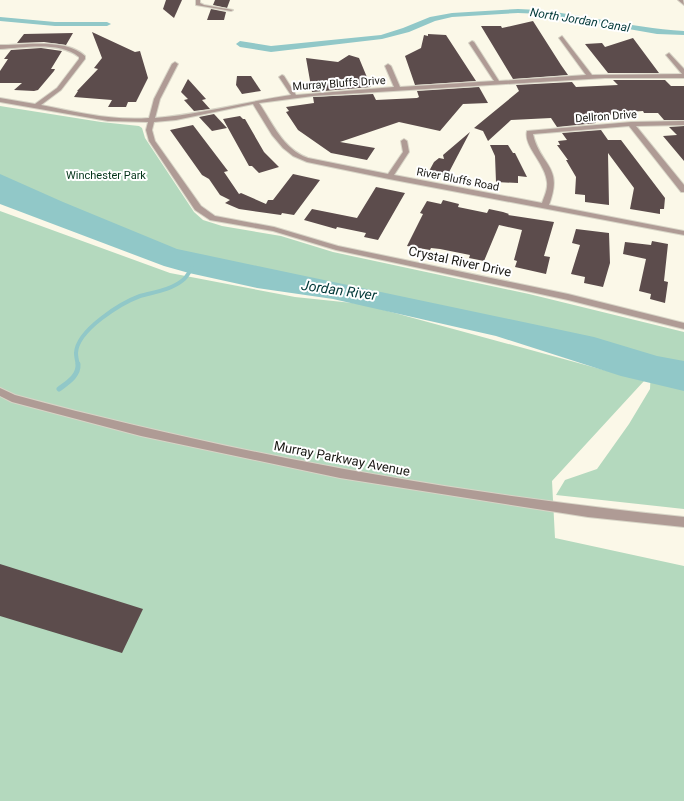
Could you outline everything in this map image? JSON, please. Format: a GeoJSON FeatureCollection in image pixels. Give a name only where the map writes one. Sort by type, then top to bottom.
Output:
{"type":"FeatureCollection","features":[{"type":"Feature","properties":{"kind":"street"},"geometry":{"type":"LineString","coordinates":[[198,0],[198,4],[203,6],[231,10]]}},
{"type":"Feature","properties":{"kind":"street"},"geometry":{"type":"LineString","coordinates":[[680,0],[684,4]]}},
{"type":"Feature","properties":{"kind":"street"},"geometry":{"type":"LineString","coordinates":[[562,38],[590,77]]}},
{"type":"Feature","properties":{"kind":"street"},"geometry":{"type":"LineString","coordinates":[[472,42],[498,83]]}},
{"type":"Feature","properties":{"kind":"street"},"geometry":{"type":"LineString","coordinates":[[0,47],[60,47],[79,52],[82,56],[82,59],[65,83],[35,107]]}},
{"type":"Feature","properties":{"kind":"street"},"geometry":{"type":"LineString","coordinates":[[670,55],[684,74]]}},
{"type":"Feature","properties":{"kind":"street","name":"Crystal River Drive"},"geometry":{"type":"LineString","coordinates":[[175,64],[158,99],[149,130],[152,141],[198,208],[213,218],[274,229],[336,248],[568,297],[684,326]]}},
{"type":"Feature","properties":{"kind":"street"},"geometry":{"type":"LineString","coordinates":[[388,66],[398,88]]}},
{"type":"Feature","properties":{"kind":"street","name":"Murray Bluffs Drive"},"geometry":{"type":"LineString","coordinates":[[0,100],[120,120],[152,120],[176,118],[255,102],[294,96],[398,88],[590,77],[684,74]]}},
{"type":"Feature","properties":{"kind":"street"},"geometry":{"type":"LineString","coordinates":[[282,77],[294,96]]}},
{"type":"Feature","properties":{"kind":"street","name":"River Bluffs Road"},"geometry":{"type":"LineString","coordinates":[[255,102],[283,146],[302,158],[389,177],[684,233]]}},
{"type":"Feature","properties":{"kind":"street","name":"Dellron Drive"},"geometry":{"type":"LineString","coordinates":[[544,207],[551,180],[530,140],[529,132],[631,124],[684,123]]}},
{"type":"Feature","properties":{"kind":"street"},"geometry":{"type":"LineString","coordinates":[[631,124],[684,190]]}},
{"type":"Feature","properties":{"kind":"street"},"geometry":{"type":"LineString","coordinates":[[389,177],[406,152],[404,141]]}},
{"type":"Feature","properties":{"kind":"street","name":"Murray Parkway Avenue"},"geometry":{"type":"LineString","coordinates":[[0,392],[12,398],[141,432],[340,474],[581,511],[684,522]]}},
{"type":"Feature","properties":{"kind":"green space","name":"Winchester Park"},"geometry":{"type":"Polygon","coordinates":[[[0,106],[101,122],[139,126],[142,128],[145,138],[194,212],[203,220],[222,226],[281,236],[333,252],[529,294],[684,332],[684,509],[556,495],[565,480],[597,469],[629,424],[650,389],[651,368],[191,257],[0,189],[0,106]]]}},
{"type":"Feature","properties":{"kind":"green space"},"geometry":{"type":"Polygon","coordinates":[[[0,211],[170,273],[295,297],[362,304],[644,381],[552,481],[555,538],[684,566],[684,801],[0,801],[0,211]]]}},
{"type":"Feature","properties":{"kind":"water","name":"Jordan River"},"geometry":{"type":"Polygon","coordinates":[[[0,174],[63,202],[177,249],[594,337],[657,356],[684,361],[684,391],[621,376],[496,336],[333,299],[257,288],[164,266],[0,204],[0,174]]]}},
{"type":"Feature","properties":{"kind":"building"},"geometry":{"type":"Polygon","coordinates":[[[166,0],[182,0],[174,18],[163,9],[166,0]]]}},
{"type":"Feature","properties":{"kind":"building"},"geometry":{"type":"Polygon","coordinates":[[[215,0],[230,0],[227,8],[213,5],[215,0]]]}},
{"type":"Feature","properties":{"kind":"building"},"geometry":{"type":"Polygon","coordinates":[[[211,9],[226,12],[224,20],[207,20],[211,9]]]}},
{"type":"Feature","properties":{"kind":"building"},"geometry":{"type":"Polygon","coordinates":[[[533,21],[568,75],[513,79],[481,26],[501,26],[502,28],[533,21]]]}},
{"type":"Feature","properties":{"kind":"building"},"geometry":{"type":"Polygon","coordinates":[[[92,32],[135,52],[140,51],[148,78],[136,102],[128,102],[126,107],[108,107],[112,100],[74,97],[77,91],[98,69],[94,68],[102,58],[92,32]]]}},
{"type":"Feature","properties":{"kind":"building"},"geometry":{"type":"Polygon","coordinates":[[[73,33],[66,45],[44,42],[17,43],[24,34],[73,33]]]}},
{"type":"Feature","properties":{"kind":"building"},"geometry":{"type":"Polygon","coordinates":[[[428,34],[446,35],[476,81],[415,85],[405,56],[421,48],[424,35],[428,36],[428,34]]]}},
{"type":"Feature","properties":{"kind":"building"},"geometry":{"type":"Polygon","coordinates":[[[633,38],[659,73],[608,73],[585,44],[602,43],[605,47],[633,38]]]}},
{"type":"Feature","properties":{"kind":"building"},"geometry":{"type":"Polygon","coordinates":[[[41,48],[62,51],[51,69],[55,69],[54,71],[38,90],[14,90],[22,83],[0,83],[0,71],[8,59],[4,59],[11,50],[41,48]]]}},
{"type":"Feature","properties":{"kind":"building"},"geometry":{"type":"Polygon","coordinates":[[[349,55],[359,58],[371,87],[312,92],[306,58],[338,62],[349,55]]]}},
{"type":"Feature","properties":{"kind":"building"},"geometry":{"type":"Polygon","coordinates":[[[237,76],[251,76],[261,91],[242,94],[236,85],[237,76]]]}},
{"type":"Feature","properties":{"kind":"building"},"geometry":{"type":"Polygon","coordinates":[[[188,79],[206,99],[202,100],[210,109],[194,111],[184,100],[188,99],[181,92],[188,79]]]}},
{"type":"Feature","properties":{"kind":"building"},"geometry":{"type":"Polygon","coordinates":[[[613,80],[665,80],[671,86],[684,86],[684,120],[664,120],[658,113],[644,113],[643,111],[612,113],[614,115],[591,116],[596,123],[557,127],[551,118],[511,120],[488,141],[483,131],[474,128],[519,91],[516,85],[572,82],[576,87],[618,85],[613,80]]]}},
{"type":"Feature","properties":{"kind":"building"},"geometry":{"type":"Polygon","coordinates":[[[479,87],[488,103],[463,104],[440,131],[399,122],[340,142],[375,148],[367,160],[331,153],[298,130],[286,112],[289,111],[286,107],[314,103],[313,97],[373,94],[376,100],[417,98],[419,97],[417,91],[479,87]]]}},
{"type":"Feature","properties":{"kind":"building"},"geometry":{"type":"Polygon","coordinates":[[[214,114],[227,128],[212,131],[199,117],[214,114]]]}},
{"type":"Feature","properties":{"kind":"building"},"geometry":{"type":"Polygon","coordinates":[[[240,116],[245,119],[264,152],[279,167],[259,173],[252,166],[249,166],[223,119],[240,116]]]}},
{"type":"Feature","properties":{"kind":"building"},"geometry":{"type":"Polygon","coordinates":[[[193,125],[228,171],[224,172],[239,194],[241,193],[266,204],[268,200],[273,200],[293,174],[320,180],[294,215],[282,213],[281,215],[239,209],[225,203],[230,200],[220,195],[209,179],[202,175],[170,130],[193,125]]]}},
{"type":"Feature","properties":{"kind":"building"},"geometry":{"type":"Polygon","coordinates":[[[684,126],[684,161],[663,136],[677,135],[669,127],[684,126]]]}},
{"type":"Feature","properties":{"kind":"building"},"geometry":{"type":"Polygon","coordinates":[[[601,130],[608,140],[621,140],[665,198],[664,209],[660,209],[660,214],[630,209],[634,188],[608,153],[609,205],[585,202],[585,195],[575,194],[576,177],[566,160],[568,160],[557,145],[560,145],[558,141],[567,140],[562,133],[601,130]]]}},
{"type":"Feature","properties":{"kind":"building"},"geometry":{"type":"Polygon","coordinates":[[[470,132],[447,176],[428,173],[434,162],[439,158],[444,159],[443,155],[470,132]]]}},
{"type":"Feature","properties":{"kind":"building"},"geometry":{"type":"Polygon","coordinates":[[[490,145],[508,145],[513,153],[515,153],[527,177],[518,176],[518,183],[496,182],[495,156],[490,145]]]}},
{"type":"Feature","properties":{"kind":"building"},"geometry":{"type":"Polygon","coordinates":[[[376,187],[405,193],[378,240],[364,237],[366,233],[337,227],[336,229],[304,220],[312,209],[357,218],[376,187]]]}},
{"type":"Feature","properties":{"kind":"building"},"geometry":{"type":"Polygon","coordinates":[[[443,200],[459,204],[458,207],[487,213],[489,209],[509,214],[508,215],[554,222],[544,256],[550,257],[546,274],[515,267],[517,261],[514,260],[522,230],[499,225],[484,261],[469,258],[470,255],[440,249],[431,248],[430,250],[407,246],[423,214],[420,213],[427,201],[441,204],[443,200]]]}},
{"type":"Feature","properties":{"kind":"building"},"geometry":{"type":"Polygon","coordinates":[[[576,229],[609,233],[610,263],[603,287],[584,283],[585,277],[571,274],[580,245],[572,243],[576,229]]]}},
{"type":"Feature","properties":{"kind":"building"},"geometry":{"type":"Polygon","coordinates":[[[652,241],[668,244],[664,281],[668,282],[665,303],[650,299],[651,294],[639,291],[646,259],[623,254],[625,242],[651,245],[652,241]]]}},
{"type":"Feature","properties":{"kind":"building"},"geometry":{"type":"Polygon","coordinates":[[[0,564],[143,609],[122,653],[0,616],[0,564]]]}},
{"type":"Feature","properties":{"kind":"waterway","name":"North Jordan Canal"},"geometry":{"type":"LineString","coordinates":[[240,44],[271,49],[382,37],[406,30],[433,19],[452,15],[518,11],[543,12],[657,32],[684,33]]}},
{"type":"Feature","properties":{"kind":"waterway","name":"North Jordan Canal"},"geometry":{"type":"LineString","coordinates":[[0,19],[55,24],[107,24]]}},
{"type":"Feature","properties":{"kind":"waterway"},"geometry":{"type":"LineString","coordinates":[[78,365],[76,358],[78,344],[84,335],[101,318],[140,296],[157,292],[178,283],[186,277],[192,268]]}},
{"type":"Feature","properties":{"kind":"waterway"},"geometry":{"type":"LineString","coordinates":[[59,389],[75,376],[78,365]]}}]}
